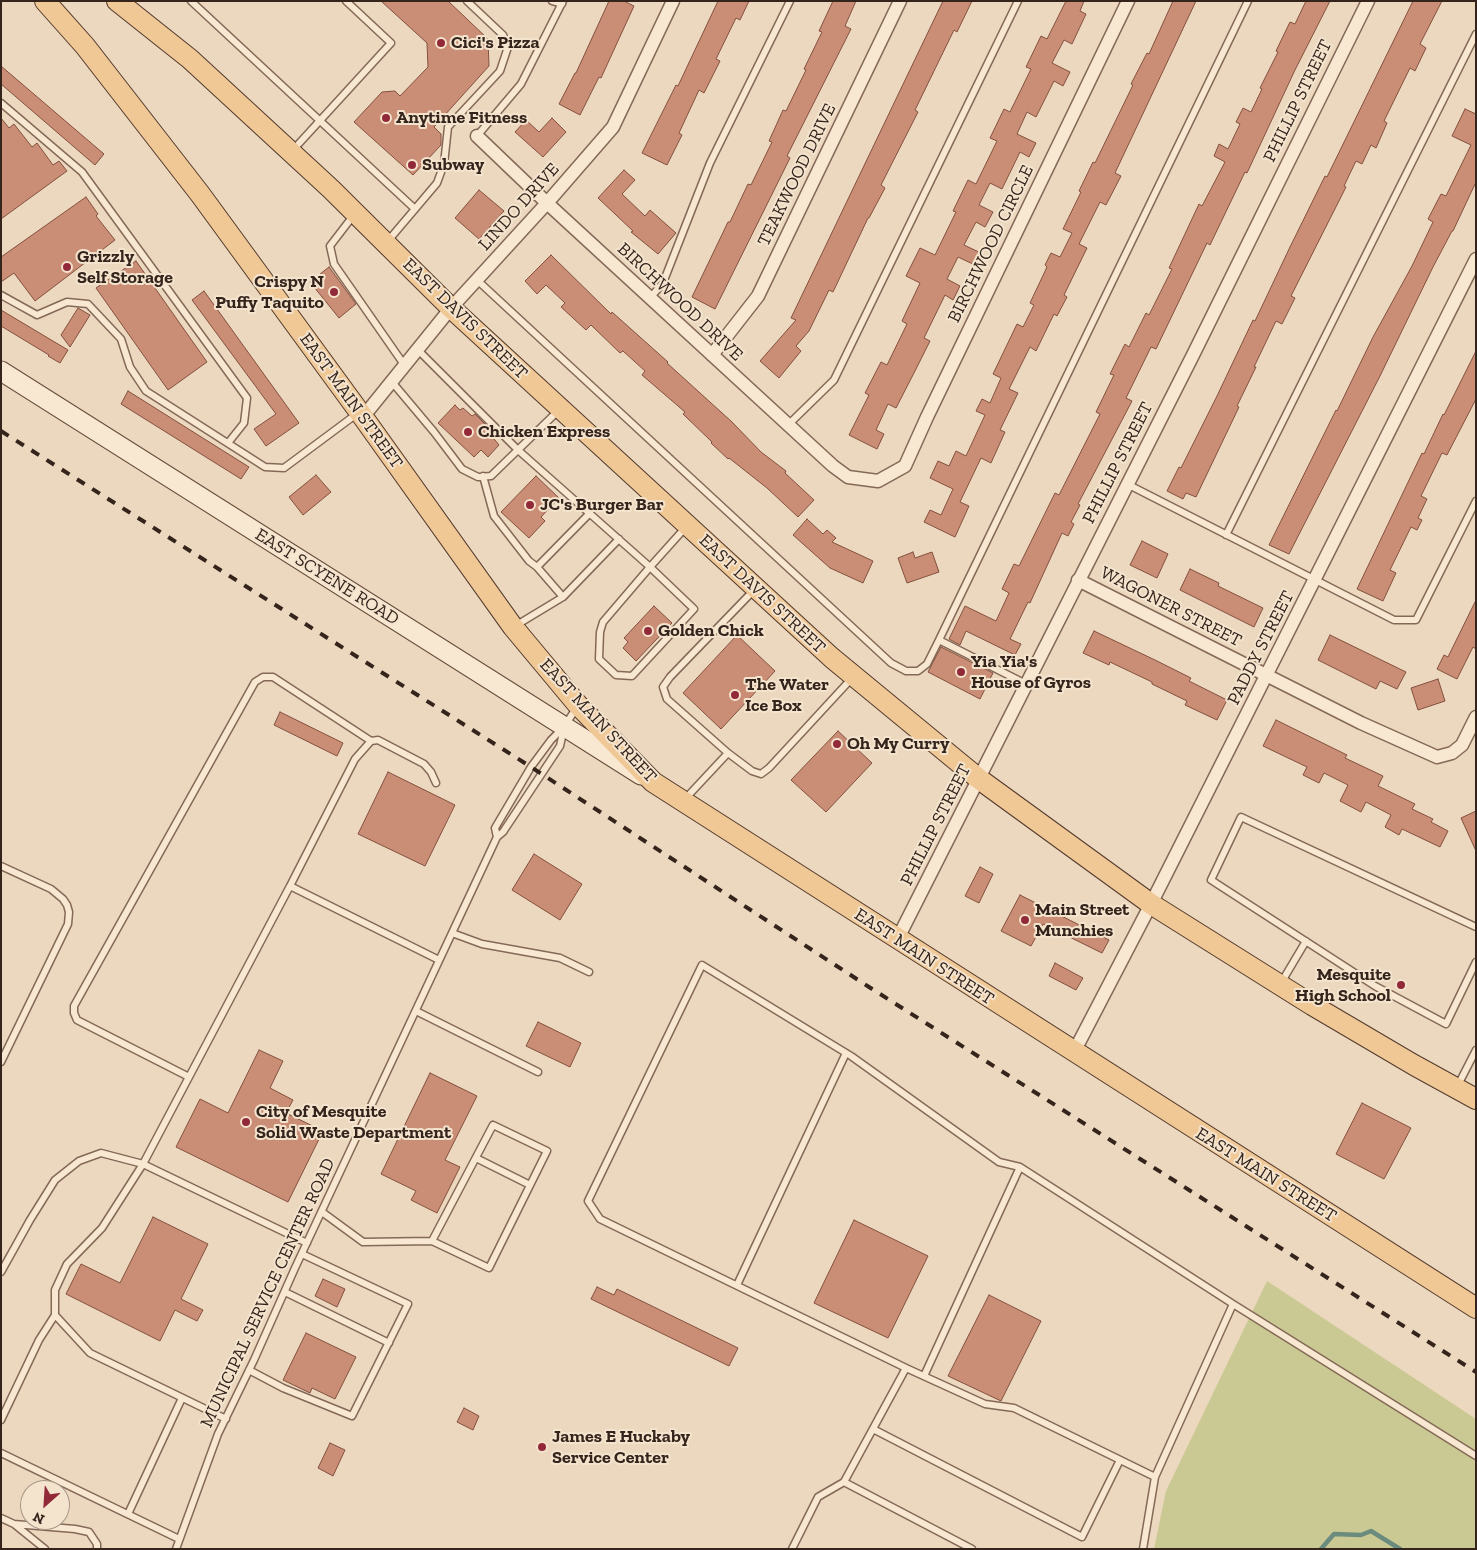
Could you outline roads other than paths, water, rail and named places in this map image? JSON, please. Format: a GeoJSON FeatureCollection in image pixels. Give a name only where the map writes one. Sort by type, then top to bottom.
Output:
{"type":"FeatureCollection","features":[{"type":"Feature","properties":{"kind":"main road","name":"EAST MAIN STREET"},"geometry":{"type":"LineString","coordinates":[[45,1],[85,46],[200,194],[513,627],[578,705],[653,782],[897,940],[1476,1308]]}},
{"type":"Feature","properties":{"kind":"main road","name":"EAST DAVIS STREET"},"geometry":{"type":"LineString","coordinates":[[117,1],[190,59],[355,213],[451,308],[854,677],[979,779],[1151,904],[1280,985],[1385,1048],[1476,1099]]}},
{"type":"Feature","properties":{"kind":"street","name":"LINDO DRIVE"},"geometry":{"type":"LineString","coordinates":[[361,415],[392,382],[451,308],[547,203],[613,127],[672,1]]}},
{"type":"Feature","properties":{"kind":"street","name":"TEAKWOOD DRIVE"},"geometry":{"type":"LineString","coordinates":[[712,355],[758,296],[900,1]]}},
{"type":"Feature","properties":{"kind":"street","name":"BIRCHWOOD CIRCLE"},"geometry":{"type":"LineString","coordinates":[[869,479],[878,481],[905,466],[1128,1]]}},
{"type":"Feature","properties":{"kind":"street","name":"PHILLIP STREET"},"geometry":{"type":"LineString","coordinates":[[897,940],[1368,1]]}},
{"type":"Feature","properties":{"kind":"street","name":"BIRCHWOOD DRIVE"},"geometry":{"type":"LineString","coordinates":[[476,136],[832,466],[848,477],[869,479]]}},
{"type":"Feature","properties":{"kind":"street","name":"PADDY STREET"},"geometry":{"type":"LineString","coordinates":[[1074,1052],[1151,904],[1476,259]]}},
{"type":"Feature","properties":{"kind":"street","name":"EAST SCYENE ROAD"},"geometry":{"type":"LineString","coordinates":[[1,371],[653,782]]}},
{"type":"Feature","properties":{"kind":"street","name":"WAGONER STREET"},"geometry":{"type":"LineString","coordinates":[[1078,580],[1361,723],[1437,757],[1452,753],[1462,745],[1476,717]]}},
{"type":"Feature","properties":{"kind":"lane"},"geometry":{"type":"LineString","coordinates":[[191,1],[415,209]]}},
{"type":"Feature","properties":{"kind":"lane"},"geometry":{"type":"LineString","coordinates":[[291,152],[391,43],[346,1]]}},
{"type":"Feature","properties":{"kind":"lane"},"geometry":{"type":"LineString","coordinates":[[386,243],[437,183],[444,164],[448,127],[500,71],[508,47],[503,35],[467,1]]}},
{"type":"Feature","properties":{"kind":"lane"},"geometry":{"type":"LineString","coordinates":[[476,136],[521,84],[562,3],[552,1]]}},
{"type":"Feature","properties":{"kind":"lane"},"geometry":{"type":"LineString","coordinates":[[650,298],[663,283],[710,163],[790,1]]}},
{"type":"Feature","properties":{"kind":"lane"},"geometry":{"type":"LineString","coordinates":[[788,425],[834,380],[1018,1]]}},
{"type":"Feature","properties":{"kind":"lane"},"geometry":{"type":"LineString","coordinates":[[477,280],[891,663],[906,671],[918,672],[927,664],[939,640],[1248,1]]}},
{"type":"Feature","properties":{"kind":"lane"},"geometry":{"type":"LineString","coordinates":[[1226,535],[1476,34]]}},
{"type":"Feature","properties":{"kind":"lane"},"geometry":{"type":"LineString","coordinates":[[1,103],[82,172],[247,398],[244,422],[228,443]]}},
{"type":"Feature","properties":{"kind":"lane"},"geometry":{"type":"LineString","coordinates":[[355,213],[330,246],[334,264],[405,366]]}},
{"type":"Feature","properties":{"kind":"lane"},"geometry":{"type":"LineString","coordinates":[[1,295],[37,315],[67,302],[88,304],[121,340],[130,366],[146,391],[265,467],[284,468],[361,415]]}},
{"type":"Feature","properties":{"kind":"lane"},"geometry":{"type":"LineString","coordinates":[[418,350],[518,450],[650,567],[694,609],[632,676],[616,675],[599,658],[600,632],[603,622],[650,567],[688,526]]}},
{"type":"Feature","properties":{"kind":"lane"},"geometry":{"type":"LineString","coordinates":[[392,382],[462,469],[478,477],[491,476],[561,409]]}},
{"type":"Feature","properties":{"kind":"lane"},"geometry":{"type":"LineString","coordinates":[[483,476],[494,516],[529,561],[537,567],[563,597]]}},
{"type":"Feature","properties":{"kind":"lane"},"geometry":{"type":"LineString","coordinates":[[1127,484],[1394,620],[1416,620],[1476,500]]}},
{"type":"Feature","properties":{"kind":"lane"},"geometry":{"type":"LineString","coordinates":[[537,567],[590,513]]}},
{"type":"Feature","properties":{"kind":"lane"},"geometry":{"type":"LineString","coordinates":[[513,627],[563,597],[619,539]]}},
{"type":"Feature","properties":{"kind":"lane"},"geometry":{"type":"LineString","coordinates":[[756,588],[670,677],[663,687],[667,699],[728,753],[752,771],[760,774],[769,768],[854,677]]}},
{"type":"Feature","properties":{"kind":"lane"},"geometry":{"type":"LineString","coordinates":[[939,640],[1026,684]]}},
{"type":"Feature","properties":{"kind":"lane"},"geometry":{"type":"LineString","coordinates":[[189,1077],[77,1020],[74,1006],[255,682],[263,677],[273,677],[371,741]]}},
{"type":"Feature","properties":{"kind":"lane","name":"MUNICIPAL SERVICE CENTER ROAD"},"geometry":{"type":"LineString","coordinates":[[497,837],[495,828],[531,767],[551,740],[564,727],[578,705]]}},
{"type":"Feature","properties":{"kind":"lane","name":"MUNICIPAL SERVICE CENTER ROAD"},"geometry":{"type":"LineString","coordinates":[[176,1549],[218,1434],[250,1370],[307,1243],[497,837],[503,832],[560,746],[564,727]]}},
{"type":"Feature","properties":{"kind":"lane"},"geometry":{"type":"LineString","coordinates":[[1,1420],[39,1340],[55,1315],[55,1290],[67,1264],[102,1228],[143,1164],[355,759],[371,741],[378,740],[424,764],[431,772],[436,783]]}},
{"type":"Feature","properties":{"kind":"lane"},"geometry":{"type":"LineString","coordinates":[[683,801],[728,753]]}},
{"type":"Feature","properties":{"kind":"lane"},"geometry":{"type":"LineString","coordinates":[[1476,927],[1241,817],[1211,880],[1375,986],[1446,1024],[1476,962]]}},
{"type":"Feature","properties":{"kind":"lane"},"geometry":{"type":"LineString","coordinates":[[1,866],[50,890],[63,899],[69,912],[68,924],[1,1062]]}},
{"type":"Feature","properties":{"kind":"lane"},"geometry":{"type":"LineString","coordinates":[[290,886],[439,960]]}},
{"type":"Feature","properties":{"kind":"lane"},"geometry":{"type":"LineString","coordinates":[[452,933],[482,944],[560,958],[589,972]]}},
{"type":"Feature","properties":{"kind":"lane"},"geometry":{"type":"LineString","coordinates":[[1280,985],[1306,941]]}},
{"type":"Feature","properties":{"kind":"lane"},"geometry":{"type":"LineString","coordinates":[[1155,1477],[1014,1408],[985,1404],[906,1368],[600,1219],[588,1202],[702,965],[846,1053],[999,1162],[1020,1167],[1233,1304],[1476,1456]]}},
{"type":"Feature","properties":{"kind":"lane"},"geometry":{"type":"LineString","coordinates":[[416,1011],[538,1072]]}},
{"type":"Feature","properties":{"kind":"lane"},"geometry":{"type":"LineString","coordinates":[[1457,1088],[1476,1050]]}},
{"type":"Feature","properties":{"kind":"lane"},"geometry":{"type":"LineString","coordinates":[[737,1285],[846,1053]]}},
{"type":"Feature","properties":{"kind":"lane"},"geometry":{"type":"LineString","coordinates":[[322,1212],[363,1242],[432,1241],[489,1268],[547,1151],[493,1125],[432,1241]]}},
{"type":"Feature","properties":{"kind":"lane"},"geometry":{"type":"LineString","coordinates":[[1,1272],[55,1180],[80,1161],[101,1153],[143,1164],[307,1243]]}},
{"type":"Feature","properties":{"kind":"lane"},"geometry":{"type":"LineString","coordinates":[[476,1158],[530,1185]]}},
{"type":"Feature","properties":{"kind":"lane"},"geometry":{"type":"LineString","coordinates":[[924,1376],[1020,1167]]}},
{"type":"Feature","properties":{"kind":"lane"},"geometry":{"type":"LineString","coordinates":[[250,1370],[283,1388],[352,1416],[408,1304],[302,1254]]}},
{"type":"Feature","properties":{"kind":"lane"},"geometry":{"type":"LineString","coordinates":[[285,1292],[389,1343]]}},
{"type":"Feature","properties":{"kind":"lane"},"geometry":{"type":"LineString","coordinates":[[1143,1549],[1155,1477],[1233,1304]]}},
{"type":"Feature","properties":{"kind":"lane"},"geometry":{"type":"LineString","coordinates":[[55,1315],[90,1353],[226,1419]]}},
{"type":"Feature","properties":{"kind":"lane"},"geometry":{"type":"LineString","coordinates":[[792,1549],[818,1497],[844,1482],[906,1368]]}},
{"type":"Feature","properties":{"kind":"lane"},"geometry":{"type":"LineString","coordinates":[[128,1514],[182,1398]]}},
{"type":"Feature","properties":{"kind":"lane"},"geometry":{"type":"LineString","coordinates":[[873,1429],[1082,1537],[1120,1460]]}},
{"type":"Feature","properties":{"kind":"lane"},"geometry":{"type":"LineString","coordinates":[[1,1453],[179,1539]]}},
{"type":"Feature","properties":{"kind":"lane"},"geometry":{"type":"LineString","coordinates":[[844,1482],[972,1549]]}},
{"type":"Feature","properties":{"kind":"lane"},"geometry":{"type":"LineString","coordinates":[[1,1518],[14,1524],[45,1549]]}},
{"type":"Feature","properties":{"kind":"lane"},"geometry":{"type":"LineString","coordinates":[[14,1524],[89,1532],[97,1544],[96,1549]]}},
{"type":"Feature","properties":{"kind":"waterway"},"geometry":{"type":"LineString","coordinates":[[1321,1549],[1334,1534],[1361,1535],[1371,1531],[1400,1549]]}},
{"type":"Feature","properties":{"kind":"railway"},"geometry":{"type":"LineString","coordinates":[[1,431],[531,767],[869,987],[1476,1372]]}},
{"type":"Feature","properties":{"kind":"place","name":"Cici's Pizza"},"geometry":{"type":"Point","coordinates":[441,43]}},
{"type":"Feature","properties":{"kind":"place","name":"Anytime Fitness"},"geometry":{"type":"Point","coordinates":[386,118]}},
{"type":"Feature","properties":{"kind":"place","name":"Subway"},"geometry":{"type":"Point","coordinates":[412,165]}},
{"type":"Feature","properties":{"kind":"place","name":"Grizzly Self Storage"},"geometry":{"type":"Point","coordinates":[67,267]}},
{"type":"Feature","properties":{"kind":"place","name":"Crispy N Puffy Taquito"},"geometry":{"type":"Point","coordinates":[334,292]}},
{"type":"Feature","properties":{"kind":"place","name":"Chicken Express"},"geometry":{"type":"Point","coordinates":[468,432]}},
{"type":"Feature","properties":{"kind":"place","name":"JC's Burger Bar"},"geometry":{"type":"Point","coordinates":[530,505]}},
{"type":"Feature","properties":{"kind":"place","name":"Golden Chick"},"geometry":{"type":"Point","coordinates":[648,631]}},
{"type":"Feature","properties":{"kind":"place","name":"Yia Yia's House of Gyros"},"geometry":{"type":"Point","coordinates":[961,672]}},
{"type":"Feature","properties":{"kind":"place","name":"The Water Ice Box"},"geometry":{"type":"Point","coordinates":[735,695]}},
{"type":"Feature","properties":{"kind":"place","name":"Oh My Curry"},"geometry":{"type":"Point","coordinates":[837,744]}},
{"type":"Feature","properties":{"kind":"place","name":"Main Street Munchies"},"geometry":{"type":"Point","coordinates":[1025,920]}},
{"type":"Feature","properties":{"kind":"place","name":"Mesquite High School"},"geometry":{"type":"Point","coordinates":[1401,985]}},
{"type":"Feature","properties":{"kind":"place","name":"City of Mesquite Solid Waste Department"},"geometry":{"type":"Point","coordinates":[246,1122]}},
{"type":"Feature","properties":{"kind":"place","name":"James E Huckaby Service Center"},"geometry":{"type":"Point","coordinates":[542,1447]}}]}
